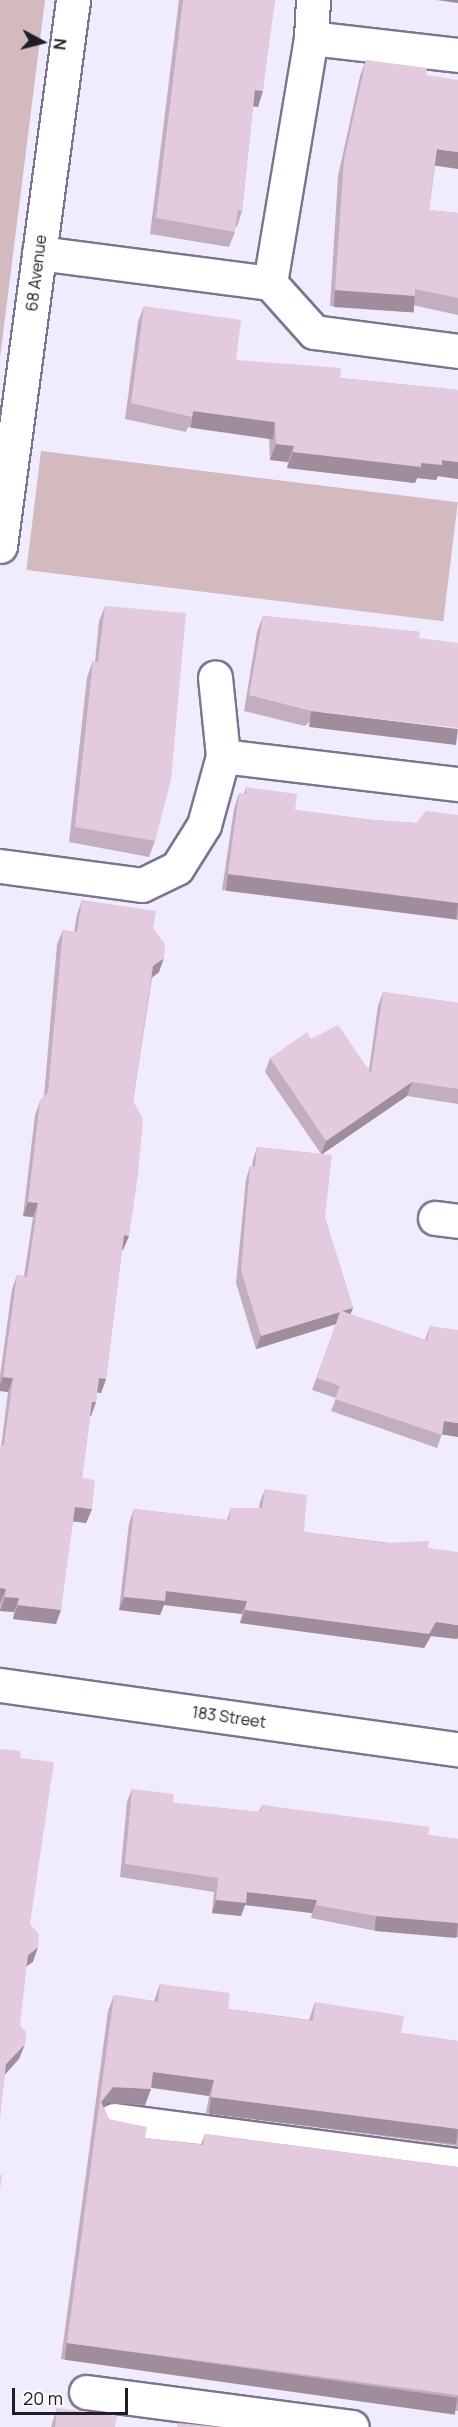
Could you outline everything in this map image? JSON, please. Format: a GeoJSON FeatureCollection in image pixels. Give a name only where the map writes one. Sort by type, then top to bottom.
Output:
{"type":"FeatureCollection","features":[{"type":"Feature","properties":{"kind":"street","name":"68 Avenue"},"geometry":{"type":"LineString","coordinates":[[0,546],[73,0]]}},
{"type":"Feature","properties":{"kind":"street"},"geometry":{"type":"LineString","coordinates":[[270,282],[311,38],[313,0]]}},
{"type":"Feature","properties":{"kind":"street"},"geometry":{"type":"LineString","coordinates":[[311,38],[458,55]]}},
{"type":"Feature","properties":{"kind":"street"},"geometry":{"type":"LineString","coordinates":[[39,253],[270,282],[314,332],[458,351]]}},
{"type":"Feature","properties":{"kind":"street"},"geometry":{"type":"LineString","coordinates":[[0,866],[142,885],[177,868],[204,825],[223,756],[215,677]]}},
{"type":"Feature","properties":{"kind":"street"},"geometry":{"type":"LineString","coordinates":[[223,756],[458,784]]}},
{"type":"Feature","properties":{"kind":"street","name":"183 Street"},"geometry":{"type":"LineString","coordinates":[[0,1684],[458,1749]]}},
{"type":"Feature","properties":{"kind":"street"},"geometry":{"type":"LineString","coordinates":[[114,2120],[458,2165]]}},
{"type":"Feature","properties":{"kind":"street"},"geometry":{"type":"LineString","coordinates":[[86,2392],[352,2427]]}},
{"type":"Feature","properties":{"kind":"shaded area"},"geometry":{"type":"Polygon","coordinates":[[[0,0],[45,0],[0,358],[0,0]]]}},
{"type":"Feature","properties":{"kind":"shaded area"},"geometry":{"type":"Polygon","coordinates":[[[41,451],[458,502],[443,621],[26,570],[41,451]]]}},
{"type":"Feature","properties":{"kind":"building"},"geometry":{"type":"Polygon","coordinates":[[[183,0],[275,0],[263,91],[255,90],[242,211],[238,210],[235,232],[156,218],[183,0]]]}},
{"type":"Feature","properties":{"kind":"building"},"geometry":{"type":"Polygon","coordinates":[[[366,60],[427,68],[426,75],[458,80],[458,152],[437,149],[429,210],[458,213],[458,298],[415,289],[415,296],[335,290],[344,160],[366,60]]]}},
{"type":"Feature","properties":{"kind":"building"},"geometry":{"type":"Polygon","coordinates":[[[144,306],[241,320],[236,360],[341,368],[340,378],[458,390],[458,462],[442,460],[442,465],[421,463],[421,467],[293,452],[294,446],[276,444],[275,422],[193,411],[192,417],[131,403],[144,306]]]}},
{"type":"Feature","properties":{"kind":"building"},"geometry":{"type":"Polygon","coordinates":[[[105,606],[186,613],[171,780],[155,841],[75,827],[93,661],[98,662],[105,606]]]}},
{"type":"Feature","properties":{"kind":"building"},"geometry":{"type":"Polygon","coordinates":[[[263,616],[420,632],[419,638],[458,643],[458,728],[311,711],[249,695],[263,616]]]}},
{"type":"Feature","properties":{"kind":"building"},"geometry":{"type":"Polygon","coordinates":[[[246,787],[297,794],[295,810],[416,823],[426,811],[458,815],[458,903],[228,874],[239,793],[246,794],[246,787]]]}},
{"type":"Feature","properties":{"kind":"building"},"geometry":{"type":"Polygon","coordinates":[[[82,900],[156,911],[153,928],[165,944],[164,958],[153,966],[133,1101],[143,1119],[129,1236],[124,1235],[106,1379],[99,1378],[96,1402],[92,1402],[82,1478],[95,1480],[92,1509],[75,1507],[61,1610],[18,1605],[19,1598],[5,1597],[6,1589],[0,1588],[0,1447],[4,1445],[13,1378],[3,1377],[17,1275],[27,1277],[38,1203],[28,1202],[40,1101],[48,1092],[63,930],[77,932],[82,900]]]}},
{"type":"Feature","properties":{"kind":"building"},"geometry":{"type":"Polygon","coordinates":[[[383,992],[458,1003],[458,1089],[412,1082],[326,1141],[270,1058],[307,1032],[311,1039],[338,1025],[371,1073],[383,992]]]}},
{"type":"Feature","properties":{"kind":"building"},"geometry":{"type":"Polygon","coordinates":[[[257,1147],[332,1155],[325,1218],[353,1308],[342,1311],[427,1341],[430,1326],[458,1330],[458,1423],[444,1421],[442,1435],[335,1399],[340,1386],[317,1378],[340,1312],[261,1336],[241,1270],[250,1166],[255,1167],[257,1147]]]}},
{"type":"Feature","properties":{"kind":"building"},"geometry":{"type":"Polygon","coordinates":[[[265,1489],[307,1495],[304,1532],[384,1543],[429,1541],[428,1548],[458,1552],[458,1625],[436,1622],[429,1634],[245,1610],[247,1601],[166,1591],[165,1601],[124,1597],[134,1509],[229,1520],[231,1508],[262,1508],[265,1489]]]}},
{"type":"Feature","properties":{"kind":"building"},"geometry":{"type":"Polygon","coordinates":[[[0,1749],[21,1751],[20,1758],[54,1762],[30,1924],[39,1934],[38,1947],[28,1955],[20,2025],[26,2032],[25,2044],[6,2064],[0,2120],[0,1749]]]}},
{"type":"Feature","properties":{"kind":"building"},"geometry":{"type":"Polygon","coordinates":[[[132,1789],[174,1794],[173,1803],[261,1812],[262,1805],[430,1827],[428,1835],[458,1839],[458,1923],[376,1916],[316,1905],[317,1900],[247,1892],[246,1903],[216,1900],[218,1878],[125,1864],[132,1789]]]}},
{"type":"Feature","properties":{"kind":"building"},"geometry":{"type":"Polygon","coordinates":[[[160,1984],[230,1993],[228,2009],[313,2021],[315,2002],[404,2016],[401,2033],[458,2041],[458,2129],[211,2097],[214,2080],[153,2072],[151,2089],[113,2087],[101,2102],[109,2119],[147,2127],[145,2138],[203,2145],[205,2134],[458,2167],[458,2395],[67,2343],[114,1995],[158,2002],[160,1984]]]}},
{"type":"Feature","properties":{"kind":"building"},"geometry":{"type":"Polygon","coordinates":[[[57,2408],[117,2416],[115,2427],[55,2427],[57,2408]]]}},
{"type":"Feature","properties":{"kind":"building"},"geometry":{"type":"Polygon","coordinates":[[[178,2423],[219,2427],[177,2427],[178,2423]]]}}]}
